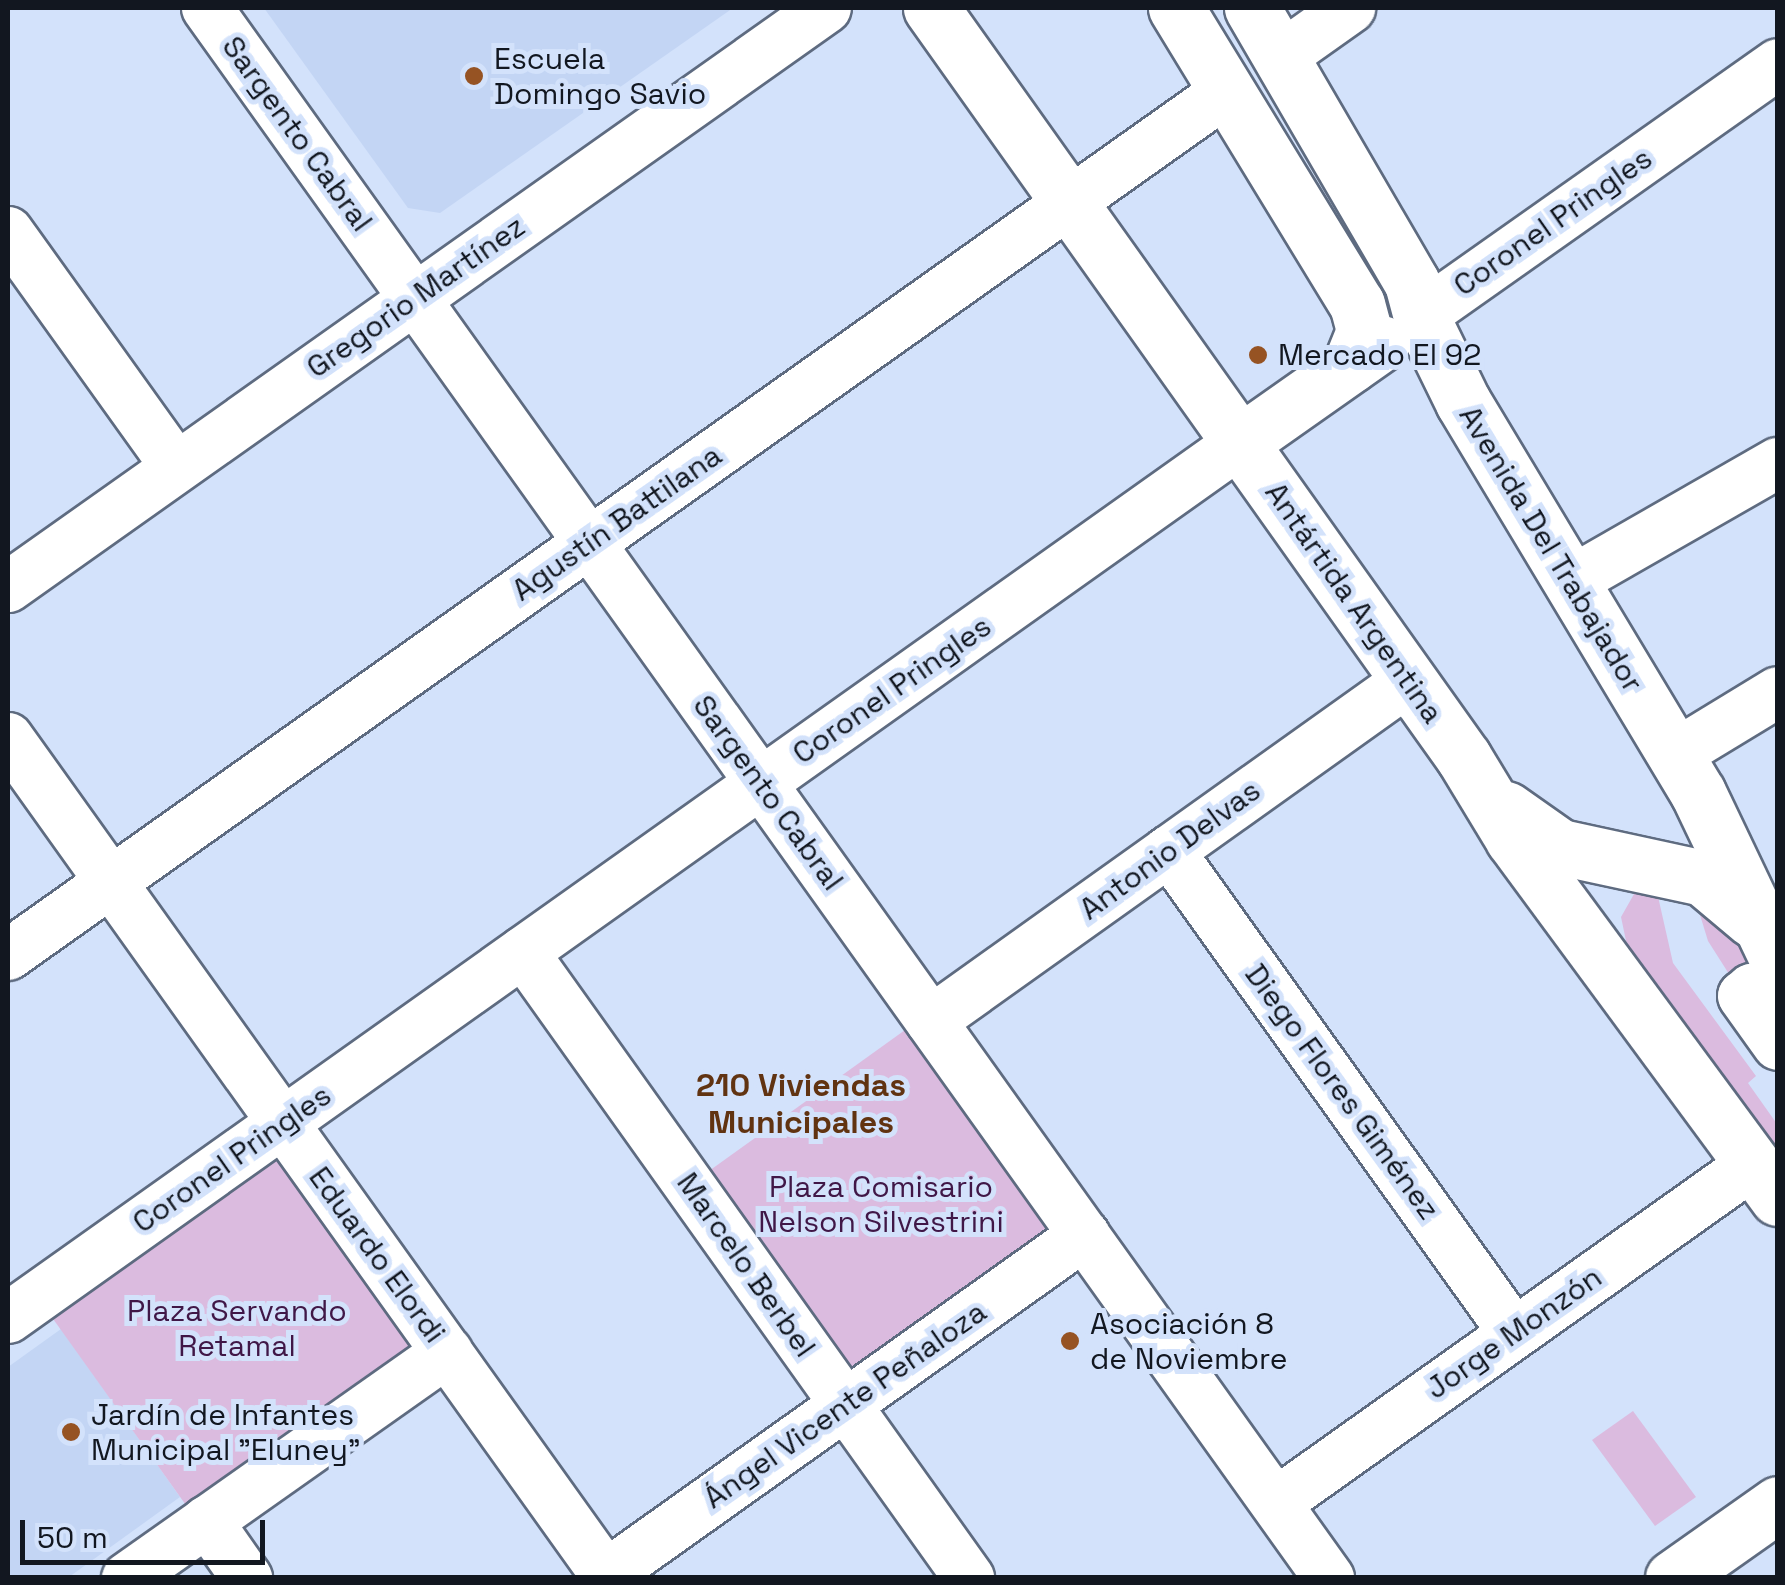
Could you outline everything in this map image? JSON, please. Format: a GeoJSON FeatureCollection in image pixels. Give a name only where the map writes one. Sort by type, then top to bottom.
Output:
{"type":"FeatureCollection","features":[{"type":"Feature","properties":{"kind":"main road","name":"Antártida Argentina"},"geometry":{"type":"LineString","coordinates":[[931,8],[1464,758],[1513,839],[1765,1181]]}},
{"type":"Feature","properties":{"kind":"main road"},"geometry":{"type":"LineString","coordinates":[[1176,8],[1357,304],[1364,331],[1350,365]]}},
{"type":"Feature","properties":{"kind":"main road","name":"Avenida Del Trabajador"},"geometry":{"type":"LineString","coordinates":[[1252,8],[1412,282],[1421,316],[1463,402],[1676,754],[1770,947]]}},
{"type":"Feature","properties":{"kind":"main road","name":"Coronel Pringles"},"geometry":{"type":"LineString","coordinates":[[1241,442],[1421,316]]}},
{"type":"Feature","properties":{"kind":"main road"},"geometry":{"type":"LineString","coordinates":[[1464,758],[1540,838],[1715,884],[1770,947]]}},
{"type":"Feature","properties":{"kind":"main road"},"geometry":{"type":"LineString","coordinates":[[1623,986],[1601,929],[1600,904],[1610,882],[1635,864]]}},
{"type":"Feature","properties":{"kind":"main road"},"geometry":{"type":"LineString","coordinates":[[1673,1578],[1778,1504]]}},
{"type":"Feature","properties":{"kind":"street","name":"Sargento Cabral"},"geometry":{"type":"LineString","coordinates":[[206,8],[1329,1578]]}},
{"type":"Feature","properties":{"kind":"street","name":"Gregorio Martínez"},"geometry":{"type":"LineString","coordinates":[[8,588],[826,8]]}},
{"type":"Feature","properties":{"kind":"street"},"geometry":{"type":"LineString","coordinates":[[1281,57],[1350,8]]}},
{"type":"Feature","properties":{"kind":"street","name":"Coronel Pringles"},"geometry":{"type":"LineString","coordinates":[[1421,316],[1778,64]]}},
{"type":"Feature","properties":{"kind":"street","name":"Agustín Battilana"},"geometry":{"type":"LineString","coordinates":[[8,954],[1227,91]]}},
{"type":"Feature","properties":{"kind":"street"},"geometry":{"type":"LineString","coordinates":[[8,232],[176,467]]}},
{"type":"Feature","properties":{"kind":"street","name":"Coronel Pringles"},"geometry":{"type":"LineString","coordinates":[[8,1318],[1241,442]]}},
{"type":"Feature","properties":{"kind":"street"},"geometry":{"type":"LineString","coordinates":[[1570,582],[1778,463]]}},
{"type":"Feature","properties":{"kind":"street","name":"Antonio Delvas"},"geometry":{"type":"LineString","coordinates":[[931,1021],[1408,680]]}},
{"type":"Feature","properties":{"kind":"street"},"geometry":{"type":"LineString","coordinates":[[1676,754],[1778,692]]}},
{"type":"Feature","properties":{"kind":"street","name":"Eduardo Elordi"},"geometry":{"type":"LineString","coordinates":[[8,738],[607,1576]]}},
{"type":"Feature","properties":{"kind":"street","name":"Diego Flores Giménez"},"geometry":{"type":"LineString","coordinates":[[1170,850],[1514,1333]]}},
{"type":"Feature","properties":{"kind":"street","name":"Marcelo Berbel"},"geometry":{"type":"LineString","coordinates":[[523,952],[969,1578]]}},
{"type":"Feature","properties":{"kind":"street"},"geometry":{"type":"LineString","coordinates":[[1778,1024],[1752,990],[1742,996],[1778,1044]]}},
{"type":"Feature","properties":{"kind":"street","name":"Jorge Monzón"},"geometry":{"type":"LineString","coordinates":[[1276,1503],[1514,1333],[1765,1181]]}},
{"type":"Feature","properties":{"kind":"street","name":"Ángel Vicente Peñaloza"},"geometry":{"type":"LineString","coordinates":[[607,1576],[1084,1236]]}},
{"type":"Feature","properties":{"kind":"street"},"geometry":{"type":"LineString","coordinates":[[127,1578],[447,1352]]}},
{"type":"Feature","properties":{"kind":"street"},"geometry":{"type":"LineString","coordinates":[[207,1521],[247,1578]]}},
{"type":"Feature","properties":{"kind":"shaded area","name":"Escuela Domingo Savio"},"geometry":{"type":"Polygon","coordinates":[[[264,8],[733,8],[440,213],[408,208],[264,8]]]}},
{"type":"Feature","properties":{"kind":"shaded area","name":"Jardín de Infantes Municipal \"Eluney\""},"geometry":{"type":"Polygon","coordinates":[[[61,1329],[180,1497],[69,1577],[8,1577],[8,1367],[61,1329]]]}},
{"type":"Feature","properties":{"kind":"green space"},"geometry":{"type":"Polygon","coordinates":[[[1638,887],[1657,892],[1673,963],[1756,1076],[1748,1083],[1777,1124],[1777,1171],[1629,955],[1621,917],[1638,887]]]}},
{"type":"Feature","properties":{"kind":"green space"},"geometry":{"type":"Polygon","coordinates":[[[1693,892],[1722,908],[1751,963],[1743,996],[1708,941],[1693,892]]]}},
{"type":"Feature","properties":{"kind":"green space","name":"Plaza Comisario Nelson Silvestrini"},"geometry":{"type":"Polygon","coordinates":[[[912,1025],[1043,1209],[1050,1232],[853,1373],[702,1176],[912,1025]]]}},
{"type":"Feature","properties":{"kind":"green space","name":"Plaza Servando Retamal"},"geometry":{"type":"Polygon","coordinates":[[[262,1156],[280,1158],[409,1332],[414,1350],[193,1515],[46,1309],[262,1156]]]}},
{"type":"Feature","properties":{"kind":"green space"},"geometry":{"type":"Polygon","coordinates":[[[1633,1411],[1696,1497],[1655,1526],[1592,1440],[1633,1411]]]}},
{"type":"Feature","properties":{"kind":"place","name":"Escuela Domingo Savio"},"geometry":{"type":"Point","coordinates":[474,76]}},
{"type":"Feature","properties":{"kind":"place","name":"Mercado El 92"},"geometry":{"type":"Point","coordinates":[1258,355]}},
{"type":"Feature","properties":{"kind":"place","name":"Asociación 8 de Noviembre"},"geometry":{"type":"Point","coordinates":[1070,1341]}},
{"type":"Feature","properties":{"kind":"place","name":"Jardín de Infantes Municipal \"Eluney\""},"geometry":{"type":"Point","coordinates":[71,1432]}},
{"type":"Feature","properties":{"kind":"district","name":"210 Viviendas Municipales"},"geometry":{"type":"Point","coordinates":[801,1104]}}]}
